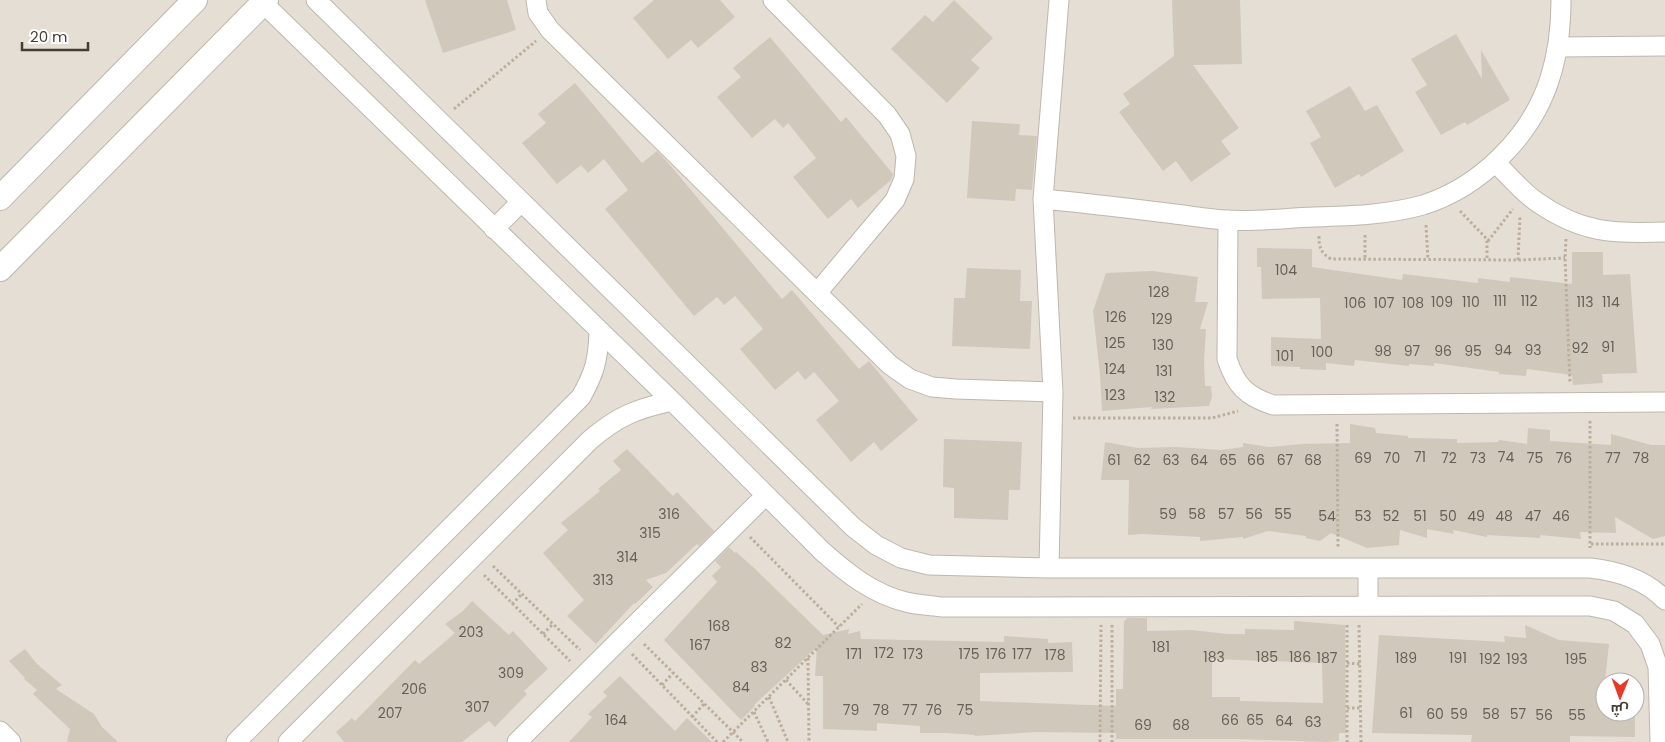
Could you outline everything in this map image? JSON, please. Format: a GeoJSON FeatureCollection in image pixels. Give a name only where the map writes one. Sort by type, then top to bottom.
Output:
{"type":"FeatureCollection","features":[{"type":"Feature","properties":{"kind":"street"},"geometry":{"type":"LineString","coordinates":[[0,198],[195,0]]}},
{"type":"Feature","properties":{"kind":"street"},"geometry":{"type":"LineString","coordinates":[[316,0],[846,520],[876,545],[901,558],[929,565],[1049,568],[1590,568],[1611,570],[1633,577],[1659,593],[1665,600]]}},
{"type":"Feature","properties":{"kind":"street"},"geometry":{"type":"LineString","coordinates":[[536,0],[538,13],[550,30],[890,365],[910,379],[932,387],[1052,392]]}},
{"type":"Feature","properties":{"kind":"street"},"geometry":{"type":"LineString","coordinates":[[773,0],[887,115],[900,134],[906,156],[904,179],[895,200],[817,293]]}},
{"type":"Feature","properties":{"kind":"street"},"geometry":{"type":"LineString","coordinates":[[1049,568],[1052,392],[1043,198],[1059,0]]}},
{"type":"Feature","properties":{"kind":"street"},"geometry":{"type":"LineString","coordinates":[[1043,198],[1228,220],[1365,216],[1395,212],[1424,204],[1471,181],[1495,162],[1517,138],[1536,110],[1550,79],[1558,47],[1561,0]]}},
{"type":"Feature","properties":{"kind":"street"},"geometry":{"type":"LineString","coordinates":[[0,269],[264,2],[672,402],[765,496],[834,562],[875,592],[907,602],[941,607],[1590,606],[1614,611],[1635,624],[1650,644],[1658,667],[1660,742]]}},
{"type":"Feature","properties":{"kind":"street"},"geometry":{"type":"LineString","coordinates":[[1558,47],[1665,46]]}},
{"type":"Feature","properties":{"kind":"street"},"geometry":{"type":"LineString","coordinates":[[1495,162],[1521,194],[1581,227],[1608,233],[1665,232]]}},
{"type":"Feature","properties":{"kind":"street"},"geometry":{"type":"LineString","coordinates":[[494,229],[521,202]]}},
{"type":"Feature","properties":{"kind":"street"},"geometry":{"type":"LineString","coordinates":[[1228,220],[1227,359],[1232,375],[1242,389],[1257,400],[1273,405],[1665,402]]}},
{"type":"Feature","properties":{"kind":"street"},"geometry":{"type":"LineString","coordinates":[[236,742],[581,397],[592,377],[598,354],[599,332]]}},
{"type":"Feature","properties":{"kind":"street"},"geometry":{"type":"LineString","coordinates":[[288,742],[590,440],[607,425],[627,414],[648,406],[672,402]]}},
{"type":"Feature","properties":{"kind":"street"},"geometry":{"type":"LineString","coordinates":[[517,742],[765,496]]}},
{"type":"Feature","properties":{"kind":"street"},"geometry":{"type":"LineString","coordinates":[[1358,606],[1368,568]]}},
{"type":"Feature","properties":{"kind":"street"},"geometry":{"type":"LineString","coordinates":[[0,731],[10,742]]}},
{"type":"Feature","properties":{"kind":"path"},"geometry":{"type":"LineString","coordinates":[[439,122],[550,30]]}},
{"type":"Feature","properties":{"kind":"path"},"geometry":{"type":"LineString","coordinates":[[1486,260],[1490,237],[1521,194]]}},
{"type":"Feature","properties":{"kind":"path"},"geometry":{"type":"LineString","coordinates":[[1518,260],[1521,194]]}},
{"type":"Feature","properties":{"kind":"path"},"geometry":{"type":"LineString","coordinates":[[1445,195],[1481,232],[1488,242]]}},
{"type":"Feature","properties":{"kind":"path"},"geometry":{"type":"LineString","coordinates":[[1424,204],[1428,260]]}},
{"type":"Feature","properties":{"kind":"path"},"geometry":{"type":"LineString","coordinates":[[1365,216],[1365,259]]}},
{"type":"Feature","properties":{"kind":"path"},"geometry":{"type":"LineString","coordinates":[[1319,217],[1319,246],[1322,252],[1331,259],[1518,260],[1564,258]]}},
{"type":"Feature","properties":{"kind":"path"},"geometry":{"type":"LineString","coordinates":[[1568,221],[1564,258],[1571,404]]}},
{"type":"Feature","properties":{"kind":"path"},"geometry":{"type":"LineString","coordinates":[[1052,418],[1212,418],[1236,412],[1257,400]]}},
{"type":"Feature","properties":{"kind":"path"},"geometry":{"type":"LineString","coordinates":[[1590,404],[1590,568]]}},
{"type":"Feature","properties":{"kind":"path"},"geometry":{"type":"LineString","coordinates":[[1336,405],[1338,569]]}},
{"type":"Feature","properties":{"kind":"path"},"geometry":{"type":"LineString","coordinates":[[738,523],[839,627]]}},
{"type":"Feature","properties":{"kind":"path"},"geometry":{"type":"LineString","coordinates":[[1590,544],[1665,544]]}},
{"type":"Feature","properties":{"kind":"path"},"geometry":{"type":"LineString","coordinates":[[474,556],[522,594],[553,624],[590,670]]}},
{"type":"Feature","properties":{"kind":"path"},"geometry":{"type":"LineString","coordinates":[[474,556],[512,604],[543,634],[590,670]]}},
{"type":"Feature","properties":{"kind":"path"},"geometry":{"type":"LineString","coordinates":[[723,742],[875,592]]}},
{"type":"Feature","properties":{"kind":"path"},"geometry":{"type":"LineString","coordinates":[[512,604],[522,594]]}},
{"type":"Feature","properties":{"kind":"path"},"geometry":{"type":"LineString","coordinates":[[1100,742],[1106,606]]}},
{"type":"Feature","properties":{"kind":"path"},"geometry":{"type":"LineString","coordinates":[[1106,606],[1112,742]]}},
{"type":"Feature","properties":{"kind":"path"},"geometry":{"type":"LineString","coordinates":[[1347,742],[1347,663],[1358,606]]}},
{"type":"Feature","properties":{"kind":"path"},"geometry":{"type":"LineString","coordinates":[[1358,606],[1361,742]]}},
{"type":"Feature","properties":{"kind":"path"},"geometry":{"type":"LineString","coordinates":[[543,634],[553,624]]}},
{"type":"Feature","properties":{"kind":"path"},"geometry":{"type":"LineString","coordinates":[[624,636],[673,673],[743,742]]}},
{"type":"Feature","properties":{"kind":"path"},"geometry":{"type":"LineString","coordinates":[[624,636],[662,685],[717,742]]}},
{"type":"Feature","properties":{"kind":"path"},"geometry":{"type":"LineString","coordinates":[[808,658],[809,742]]}},
{"type":"Feature","properties":{"kind":"path"},"geometry":{"type":"LineString","coordinates":[[1347,663],[1360,664]]}},
{"type":"Feature","properties":{"kind":"path"},"geometry":{"type":"LineString","coordinates":[[662,685],[673,673]]}},
{"type":"Feature","properties":{"kind":"path"},"geometry":{"type":"LineString","coordinates":[[786,680],[808,705]]}},
{"type":"Feature","properties":{"kind":"path"},"geometry":{"type":"LineString","coordinates":[[768,697],[788,742]]}},
{"type":"Feature","properties":{"kind":"path"},"geometry":{"type":"LineString","coordinates":[[692,716],[704,704]]}},
{"type":"Feature","properties":{"kind":"path"},"geometry":{"type":"LineString","coordinates":[[1347,708],[1360,708]]}},
{"type":"Feature","properties":{"kind":"path"},"geometry":{"type":"LineString","coordinates":[[754,712],[768,742]]}},
{"type":"Feature","properties":{"kind":"shaded area"},"geometry":{"type":"Polygon","coordinates":[[[0,0],[1665,0],[1665,742],[0,742],[0,0]]]}},
{"type":"Feature","properties":{"kind":"building"},"geometry":{"type":"Polygon","coordinates":[[[425,0],[507,0],[516,30],[443,53],[425,0]]]}},
{"type":"Feature","properties":{"kind":"building"},"geometry":{"type":"Polygon","coordinates":[[[654,0],[720,0],[735,17],[698,48],[691,40],[668,59],[633,18],[654,0]]]}},
{"type":"Feature","properties":{"kind":"building"},"geometry":{"type":"Polygon","coordinates":[[[954,0],[993,38],[971,60],[980,68],[947,103],[891,49],[925,15],[933,22],[954,0]]]}},
{"type":"Feature","properties":{"kind":"building"},"geometry":{"type":"Polygon","coordinates":[[[1172,0],[1240,0],[1242,64],[1193,65],[1239,128],[1221,141],[1231,154],[1191,182],[1176,161],[1163,171],[1119,112],[1130,104],[1123,94],[1174,56],[1172,0]]]}},
{"type":"Feature","properties":{"kind":"building"},"geometry":{"type":"Polygon","coordinates":[[[1456,34],[1482,79],[1481,50],[1510,100],[1467,125],[1465,122],[1441,135],[1415,92],[1427,85],[1411,59],[1456,34]]]}},
{"type":"Feature","properties":{"kind":"building"},"geometry":{"type":"Polygon","coordinates":[[[770,37],[841,122],[846,117],[893,174],[891,180],[858,208],[851,199],[828,219],[793,177],[816,158],[788,123],[783,128],[775,119],[752,138],[717,97],[741,77],[733,68],[770,37]]]}},
{"type":"Feature","properties":{"kind":"building"},"geometry":{"type":"Polygon","coordinates":[[[575,83],[642,163],[657,151],[782,299],[792,290],[859,369],[869,361],[918,420],[881,451],[874,442],[851,462],[816,420],[839,401],[814,372],[805,380],[798,371],[775,390],[740,349],[763,329],[735,296],[724,305],[717,297],[694,316],[605,209],[628,190],[604,159],[588,173],[581,165],[557,184],[522,143],[546,123],[538,114],[575,83]]]}},
{"type":"Feature","properties":{"kind":"building"},"geometry":{"type":"Polygon","coordinates":[[[1350,86],[1365,111],[1377,105],[1404,151],[1361,177],[1359,174],[1335,188],[1310,143],[1321,137],[1306,111],[1350,86]]]}},
{"type":"Feature","properties":{"kind":"building"},"geometry":{"type":"Polygon","coordinates":[[[972,121],[1020,124],[1019,135],[1037,136],[1032,190],[1016,189],[1015,201],[967,198],[972,121]]]}},
{"type":"Feature","properties":{"kind":"building"},"geometry":{"type":"Polygon","coordinates":[[[1257,248],[1312,249],[1312,267],[1402,280],[1403,274],[1478,283],[1478,278],[1510,282],[1510,277],[1572,284],[1572,252],[1603,252],[1603,275],[1630,274],[1637,373],[1602,374],[1603,383],[1573,385],[1572,375],[1527,369],[1526,376],[1499,374],[1499,372],[1434,363],[1434,366],[1409,364],[1409,366],[1355,360],[1354,366],[1326,363],[1326,370],[1271,366],[1271,337],[1321,339],[1320,298],[1262,299],[1261,267],[1257,267],[1257,248]]]}},
{"type":"Feature","properties":{"kind":"building"},"geometry":{"type":"Polygon","coordinates":[[[967,268],[1021,270],[1020,301],[1032,301],[1030,349],[952,346],[954,298],[965,298],[967,268]]]}},
{"type":"Feature","properties":{"kind":"building"},"geometry":{"type":"Polygon","coordinates":[[[1152,271],[1198,277],[1195,302],[1208,302],[1200,329],[1206,329],[1205,386],[1211,386],[1212,397],[1209,406],[1151,409],[1152,407],[1102,411],[1093,311],[1106,273],[1152,271]]]}},
{"type":"Feature","properties":{"kind":"building"},"geometry":{"type":"Polygon","coordinates":[[[1350,424],[1375,428],[1376,433],[1408,436],[1408,438],[1457,439],[1457,443],[1498,442],[1499,440],[1527,444],[1528,428],[1550,430],[1550,441],[1611,445],[1611,434],[1651,445],[1665,445],[1665,536],[1653,539],[1615,517],[1616,533],[1580,532],[1581,539],[1540,535],[1540,538],[1487,535],[1487,537],[1453,530],[1454,534],[1427,529],[1427,538],[1400,530],[1399,545],[1367,548],[1331,533],[1320,541],[1306,538],[1306,536],[1268,531],[1243,539],[1243,537],[1200,541],[1200,537],[1128,535],[1129,480],[1101,480],[1105,442],[1138,448],[1176,447],[1221,450],[1243,447],[1243,443],[1269,447],[1350,443],[1350,424]]]}},
{"type":"Feature","properties":{"kind":"building"},"geometry":{"type":"Polygon","coordinates":[[[944,439],[1022,442],[1020,490],[1009,490],[1008,520],[954,518],[954,488],[943,487],[944,439]]]}},
{"type":"Feature","properties":{"kind":"building"},"geometry":{"type":"Polygon","coordinates":[[[627,449],[673,496],[677,492],[714,531],[666,573],[646,580],[653,587],[634,603],[596,644],[567,616],[584,600],[543,553],[568,530],[561,523],[600,491],[598,489],[621,470],[613,461],[627,449]]]}},
{"type":"Feature","properties":{"kind":"building"},"geometry":{"type":"Polygon","coordinates":[[[729,547],[753,567],[823,635],[849,629],[848,634],[860,631],[861,639],[1004,642],[1004,636],[1048,639],[1048,643],[1072,642],[1073,672],[980,673],[980,701],[1116,706],[1116,689],[1123,689],[1124,622],[1127,618],[1147,618],[1147,631],[1192,630],[1227,634],[1245,634],[1245,629],[1294,630],[1294,621],[1345,625],[1346,733],[1339,733],[1339,741],[1327,742],[1239,739],[1116,739],[1116,733],[1037,732],[975,736],[920,733],[920,726],[877,723],[877,731],[823,729],[823,676],[815,676],[817,647],[754,705],[741,720],[664,640],[717,582],[712,576],[721,567],[715,561],[729,547]],[[1212,659],[1212,697],[1240,697],[1240,701],[1323,703],[1322,663],[1212,659]]]}},
{"type":"Feature","properties":{"kind":"building"},"geometry":{"type":"Polygon","coordinates":[[[472,601],[509,635],[513,631],[548,669],[524,691],[527,694],[495,727],[489,721],[462,742],[344,742],[336,732],[352,718],[355,721],[415,660],[419,664],[455,633],[445,624],[463,611],[472,601]]]}},
{"type":"Feature","properties":{"kind":"building"},"geometry":{"type":"Polygon","coordinates":[[[1525,625],[1559,640],[1609,644],[1606,672],[1595,672],[1595,722],[1635,722],[1635,737],[1570,736],[1570,742],[1471,742],[1472,735],[1372,733],[1379,635],[1505,642],[1504,636],[1526,638],[1525,625]]]}},
{"type":"Feature","properties":{"kind":"building"},"geometry":{"type":"Polygon","coordinates":[[[25,649],[37,664],[62,685],[56,689],[94,714],[102,727],[118,742],[67,742],[70,729],[33,694],[37,690],[24,679],[9,661],[25,649]]]}},
{"type":"Feature","properties":{"kind":"building"},"geometry":{"type":"Polygon","coordinates":[[[620,676],[675,731],[687,718],[712,742],[569,742],[592,717],[588,714],[607,696],[603,692],[620,676]]]}}]}
